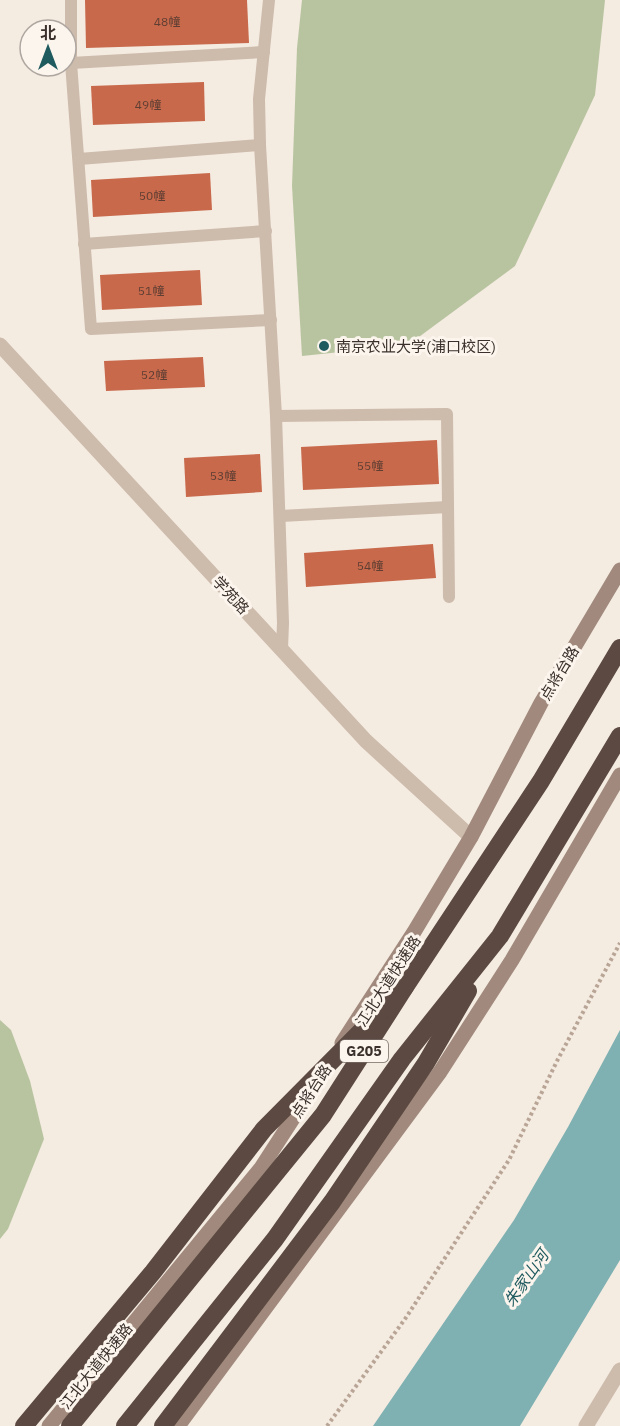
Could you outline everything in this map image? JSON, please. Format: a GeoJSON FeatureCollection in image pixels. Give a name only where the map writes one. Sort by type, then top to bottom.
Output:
{"type":"FeatureCollection","features":[{"type":"Feature","properties":{"kind":"highway","name":"江北大道快速路"},"geometry":{"type":"LineString","coordinates":[[70,1426],[323,1115],[541,781],[620,648]]}},
{"type":"Feature","properties":{"kind":"highway","name":"G205"},"geometry":{"type":"LineString","coordinates":[[125,1426],[275,1239],[402,1059],[500,936],[620,736]]}},
{"type":"Feature","properties":{"kind":"highway"},"geometry":{"type":"LineString","coordinates":[[163,1426],[332,1202],[426,1064],[500,936]]}},
{"type":"Feature","properties":{"kind":"highway"},"geometry":{"type":"LineString","coordinates":[[24,1426],[153,1272],[264,1129],[405,987]]}},
{"type":"Feature","properties":{"kind":"main road","name":"点将台路"},"geometry":{"type":"LineString","coordinates":[[49,1426],[261,1168],[414,932],[471,837],[541,703],[620,570]]}},
{"type":"Feature","properties":{"kind":"main road"},"geometry":{"type":"LineString","coordinates":[[178,1426],[440,1072],[512,960],[620,776]]}},
{"type":"Feature","properties":{"kind":"street","name":"学苑路"},"geometry":{"type":"LineString","coordinates":[[0,345],[366,741],[471,837]]}},
{"type":"Feature","properties":{"kind":"street"},"geometry":{"type":"LineString","coordinates":[[586,1426],[620,1370]]}},
{"type":"Feature","properties":{"kind":"lane"},"geometry":{"type":"LineString","coordinates":[[71,0],[71,18]]}},
{"type":"Feature","properties":{"kind":"lane"},"geometry":{"type":"LineString","coordinates":[[269,0],[259,99],[281,516],[282,649]]}},
{"type":"Feature","properties":{"kind":"lane"},"geometry":{"type":"LineString","coordinates":[[78,63],[264,52]]}},
{"type":"Feature","properties":{"kind":"lane"},"geometry":{"type":"LineString","coordinates":[[72,78],[91,329],[271,320]]}},
{"type":"Feature","properties":{"kind":"lane"},"geometry":{"type":"LineString","coordinates":[[78,159],[260,145]]}},
{"type":"Feature","properties":{"kind":"lane"},"geometry":{"type":"LineString","coordinates":[[84,244],[266,231]]}},
{"type":"Feature","properties":{"kind":"lane"},"geometry":{"type":"LineString","coordinates":[[276,416],[447,414],[449,597]]}},
{"type":"Feature","properties":{"kind":"lane"},"geometry":{"type":"LineString","coordinates":[[281,516],[448,507]]}},
{"type":"Feature","properties":{"kind":"path"},"geometry":{"type":"LineString","coordinates":[[327,1426],[405,1319],[509,1160],[557,1061],[620,943]]}},
{"type":"Feature","properties":{"kind":"green space"},"geometry":{"type":"Polygon","coordinates":[[[302,0],[605,0],[595,95],[515,266],[408,345],[302,356],[292,186],[297,48],[302,0]]]}},
{"type":"Feature","properties":{"kind":"green space"},"geometry":{"type":"Polygon","coordinates":[[[0,1020],[11,1030],[30,1081],[44,1139],[8,1229],[0,1239],[0,1020]]]}},
{"type":"Feature","properties":{"kind":"water","name":"朱家山河"},"geometry":{"type":"Polygon","coordinates":[[[620,1030],[620,1260],[520,1426],[373,1426],[514,1220],[568,1127],[620,1030]]]}},
{"type":"Feature","properties":{"kind":"building"},"geometry":{"type":"Polygon","coordinates":[[[85,0],[247,0],[249,43],[86,48],[85,0]]]}},
{"type":"Feature","properties":{"kind":"building"},"geometry":{"type":"Polygon","coordinates":[[[204,82],[205,121],[93,125],[91,86],[204,82]]]}},
{"type":"Feature","properties":{"kind":"building"},"geometry":{"type":"Polygon","coordinates":[[[210,173],[212,210],[93,217],[91,180],[210,173]]]}},
{"type":"Feature","properties":{"kind":"building"},"geometry":{"type":"Polygon","coordinates":[[[200,270],[202,305],[102,310],[100,275],[200,270]]]}},
{"type":"Feature","properties":{"kind":"building"},"geometry":{"type":"Polygon","coordinates":[[[203,357],[205,387],[106,391],[104,361],[203,357]]]}},
{"type":"Feature","properties":{"kind":"building"},"geometry":{"type":"Polygon","coordinates":[[[437,440],[439,484],[303,490],[301,447],[437,440]]]}},
{"type":"Feature","properties":{"kind":"building"},"geometry":{"type":"Polygon","coordinates":[[[260,454],[262,492],[186,497],[184,458],[260,454]]]}},
{"type":"Feature","properties":{"kind":"building"},"geometry":{"type":"Polygon","coordinates":[[[433,544],[436,578],[306,587],[304,553],[433,544]]]}},
{"type":"Feature","properties":{"kind":"place","name":"南京农业大学(浦口校区)"},"geometry":{"type":"Point","coordinates":[324,346]}}]}
